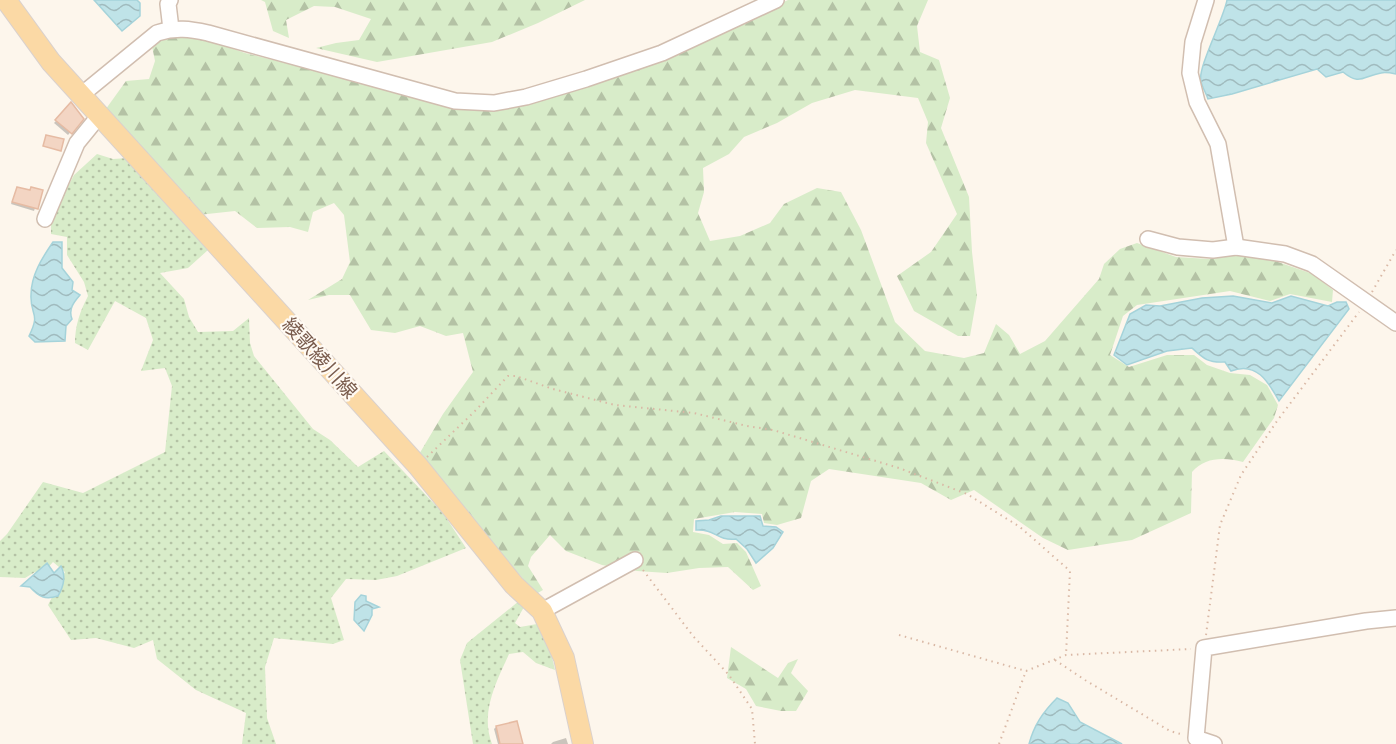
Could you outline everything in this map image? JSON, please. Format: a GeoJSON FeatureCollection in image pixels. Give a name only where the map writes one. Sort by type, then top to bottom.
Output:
{"type":"FeatureCollection","features":[{"type":"Feature","properties":{"kind":"main road","name":"綾歌綾川線"},"geometry":{"type":"LineString","coordinates":[[6,0],[51,62],[80,96],[418,466],[514,585],[542,611],[564,658],[583,744]]}},
{"type":"Feature","properties":{"kind":"street"},"geometry":{"type":"LineString","coordinates":[[170,0],[168,4],[171,29]]}},
{"type":"Feature","properties":{"kind":"street"},"geometry":{"type":"LineString","coordinates":[[80,96],[158,33],[187,28],[455,101],[494,103],[526,97],[662,52],[776,0]]}},
{"type":"Feature","properties":{"kind":"street"},"geometry":{"type":"LineString","coordinates":[[1206,0],[1193,42],[1190,73],[1197,102],[1218,144],[1236,247]]}},
{"type":"Feature","properties":{"kind":"street"},"geometry":{"type":"LineString","coordinates":[[45,219],[77,143],[99,116]]}},
{"type":"Feature","properties":{"kind":"street"},"geometry":{"type":"LineString","coordinates":[[1148,239],[1178,247],[1213,250],[1236,247],[1285,254],[1312,264],[1396,323]]}},
{"type":"Feature","properties":{"kind":"street"},"geometry":{"type":"LineString","coordinates":[[542,611],[635,560]]}},
{"type":"Feature","properties":{"kind":"street"},"geometry":{"type":"LineString","coordinates":[[1214,744],[1196,738],[1204,648],[1396,618]]}},
{"type":"Feature","properties":{"kind":"path"},"geometry":{"type":"LineString","coordinates":[[899,635],[1026,671],[1066,655],[1204,648],[1220,525],[1241,475],[1277,421],[1366,303],[1396,250]]}},
{"type":"Feature","properties":{"kind":"path"},"geometry":{"type":"LineString","coordinates":[[418,466],[508,376],[516,376],[553,389],[615,405],[694,413],[793,435],[899,468],[967,494],[1020,527],[1070,571],[1066,655]]}},
{"type":"Feature","properties":{"kind":"path"},"geometry":{"type":"LineString","coordinates":[[635,560],[693,636],[729,675],[752,709],[755,744]]}},
{"type":"Feature","properties":{"kind":"path"},"geometry":{"type":"LineString","coordinates":[[1054,659],[1170,731],[1196,738]]}},
{"type":"Feature","properties":{"kind":"path"},"geometry":{"type":"LineString","coordinates":[[999,744],[1026,671]]}},
{"type":"Feature","properties":{"kind":"green space"},"geometry":{"type":"Polygon","coordinates":[[[261,0],[585,0],[492,42],[377,62],[316,48],[359,40],[371,19],[335,7],[314,6],[286,20],[289,38],[273,31],[265,2],[261,0]]]}},
{"type":"Feature","properties":{"kind":"green space"},"geometry":{"type":"Polygon","coordinates":[[[788,0],[928,0],[917,26],[920,52],[939,60],[950,98],[941,128],[969,197],[977,296],[970,336],[958,336],[914,311],[897,276],[931,252],[957,214],[926,143],[928,122],[918,98],[855,90],[812,103],[777,123],[744,137],[729,154],[703,168],[704,192],[698,213],[710,241],[740,236],[770,223],[784,204],[817,188],[841,192],[861,230],[895,322],[925,351],[964,358],[984,353],[996,324],[1009,335],[1020,354],[1045,341],[1099,279],[1104,264],[1120,249],[1137,243],[1176,257],[1209,259],[1240,255],[1275,261],[1313,274],[1333,290],[1332,302],[1290,294],[1270,301],[1230,291],[1137,305],[1123,316],[1110,355],[1129,367],[1167,355],[1194,355],[1207,365],[1230,373],[1250,375],[1267,385],[1278,405],[1274,418],[1243,462],[1229,459],[1209,461],[1192,472],[1191,513],[1132,540],[1068,550],[1043,538],[974,490],[951,500],[921,483],[829,469],[811,481],[801,518],[777,525],[764,523],[762,514],[735,512],[694,519],[693,532],[709,535],[723,544],[737,543],[746,552],[761,586],[753,590],[728,567],[699,568],[667,573],[602,565],[566,551],[550,535],[531,557],[528,566],[543,590],[536,594],[418,456],[443,414],[473,372],[463,333],[446,336],[420,326],[395,333],[371,330],[350,295],[329,295],[308,300],[342,279],[350,262],[344,215],[334,203],[313,212],[308,232],[290,227],[257,228],[235,211],[198,215],[103,113],[126,81],[149,79],[155,61],[151,41],[173,33],[193,35],[245,53],[406,93],[493,109],[710,35],[788,0]]]}},
{"type":"Feature","properties":{"kind":"green space"},"geometry":{"type":"Polygon","coordinates":[[[97,154],[113,159],[128,158],[208,250],[188,268],[160,273],[184,299],[189,317],[198,332],[233,331],[249,318],[250,343],[254,356],[313,429],[330,440],[358,467],[384,451],[443,513],[466,548],[397,576],[376,580],[346,579],[331,598],[344,640],[333,644],[274,638],[265,667],[267,718],[276,744],[242,744],[246,713],[196,690],[157,659],[153,640],[134,648],[96,638],[71,640],[48,605],[65,572],[53,562],[44,572],[35,572],[25,578],[0,577],[0,541],[43,482],[83,493],[165,452],[172,386],[165,368],[141,371],[153,340],[146,318],[115,301],[88,350],[75,343],[78,319],[88,296],[84,282],[67,255],[67,237],[51,234],[51,219],[74,175],[97,154]]]}},
{"type":"Feature","properties":{"kind":"green space"},"geometry":{"type":"Polygon","coordinates":[[[519,601],[524,607],[515,623],[520,627],[537,624],[552,657],[555,670],[536,663],[523,652],[509,654],[491,698],[488,721],[492,744],[473,744],[460,660],[467,643],[519,601]]]}},
{"type":"Feature","properties":{"kind":"green space"},"geometry":{"type":"Polygon","coordinates":[[[731,647],[778,678],[788,663],[798,659],[791,673],[808,691],[796,711],[781,711],[756,706],[746,689],[727,678],[731,647]]]}},
{"type":"Feature","properties":{"kind":"water"},"geometry":{"type":"Polygon","coordinates":[[[94,0],[137,0],[140,3],[140,16],[122,31],[94,0]]]}},
{"type":"Feature","properties":{"kind":"water"},"geometry":{"type":"Polygon","coordinates":[[[1227,0],[1396,0],[1396,74],[1375,74],[1358,79],[1343,72],[1326,77],[1317,69],[1208,99],[1201,75],[1227,0]]]}},
{"type":"Feature","properties":{"kind":"water"},"geometry":{"type":"Polygon","coordinates":[[[53,242],[62,242],[62,268],[73,282],[72,290],[80,295],[71,309],[72,319],[66,326],[65,341],[35,342],[29,336],[35,318],[31,302],[31,288],[38,267],[53,242]]]}},
{"type":"Feature","properties":{"kind":"water"},"geometry":{"type":"Polygon","coordinates":[[[1233,296],[1272,303],[1291,296],[1328,306],[1337,302],[1346,302],[1349,309],[1279,401],[1266,380],[1254,371],[1240,369],[1231,371],[1225,362],[1207,360],[1192,348],[1167,351],[1127,365],[1114,355],[1130,314],[1146,305],[1160,306],[1202,298],[1233,296]]]}},
{"type":"Feature","properties":{"kind":"water"},"geometry":{"type":"Polygon","coordinates":[[[721,516],[760,516],[763,526],[776,527],[783,532],[773,548],[756,563],[747,549],[736,539],[696,530],[696,521],[721,516]]]}},
{"type":"Feature","properties":{"kind":"water"},"geometry":{"type":"Polygon","coordinates":[[[47,563],[54,573],[61,566],[64,581],[58,596],[49,598],[42,597],[30,587],[21,586],[47,563]]]}},
{"type":"Feature","properties":{"kind":"water"},"geometry":{"type":"Polygon","coordinates":[[[361,595],[366,596],[366,601],[379,607],[372,609],[372,615],[364,631],[354,620],[355,602],[361,595]]]}},
{"type":"Feature","properties":{"kind":"water"},"geometry":{"type":"Polygon","coordinates":[[[1057,698],[1068,703],[1080,722],[1122,744],[1029,744],[1040,719],[1057,698]]]}},
{"type":"Feature","properties":{"kind":"building"},"geometry":{"type":"Polygon","coordinates":[[[71,102],[84,119],[72,134],[55,120],[71,102]]]}},
{"type":"Feature","properties":{"kind":"building"},"geometry":{"type":"Polygon","coordinates":[[[46,135],[64,139],[61,151],[43,146],[46,135]]]}},
{"type":"Feature","properties":{"kind":"building"},"geometry":{"type":"Polygon","coordinates":[[[17,187],[43,190],[38,209],[12,202],[17,187]]]}},
{"type":"Feature","properties":{"kind":"building"},"geometry":{"type":"Polygon","coordinates":[[[517,721],[523,744],[500,744],[496,726],[517,721]]]}}]}
